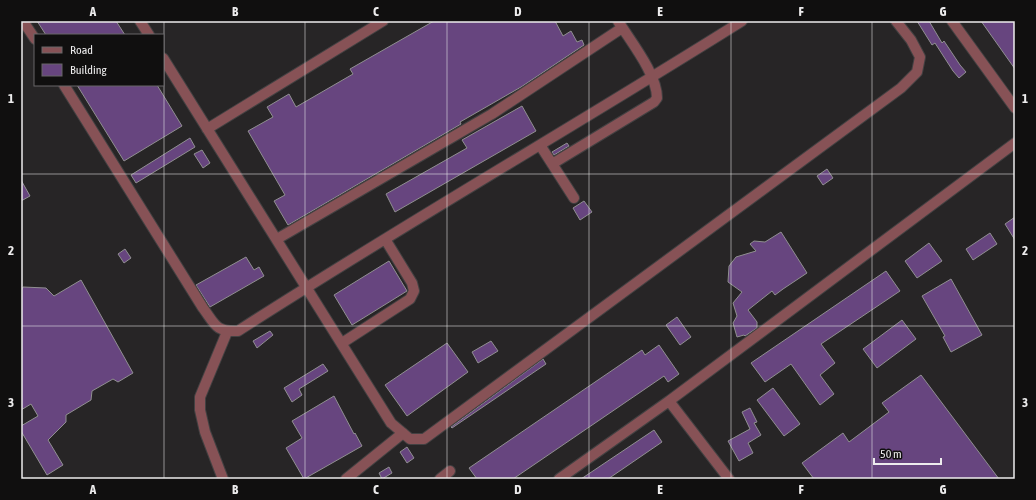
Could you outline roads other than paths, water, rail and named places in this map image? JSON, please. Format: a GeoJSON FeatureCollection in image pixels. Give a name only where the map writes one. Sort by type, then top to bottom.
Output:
{"type":"FeatureCollection","features":[{"type":"Feature","properties":{"kind":"street"},"geometry":{"type":"LineString","coordinates":[[24,21],[34,37]]}},
{"type":"Feature","properties":{"kind":"street"},"geometry":{"type":"LineString","coordinates":[[140,21],[148,34]]}},
{"type":"Feature","properties":{"kind":"street"},"geometry":{"type":"LineString","coordinates":[[207,129],[382,21]]}},
{"type":"Feature","properties":{"kind":"street"},"geometry":{"type":"LineString","coordinates":[[65,86],[203,308],[219,329],[226,332],[238,330],[307,286],[653,77],[742,21]]}},
{"type":"Feature","properties":{"kind":"street"},"geometry":{"type":"LineString","coordinates":[[164,60],[307,286],[391,423],[410,439],[424,439],[901,88],[917,72],[920,57],[911,40],[896,21]]}},
{"type":"Feature","properties":{"kind":"street"},"geometry":{"type":"LineString","coordinates":[[952,21],[1015,108]]}},
{"type":"Feature","properties":{"kind":"street"},"geometry":{"type":"LineString","coordinates":[[277,239],[492,114],[620,24],[653,77],[657,90],[657,98],[654,102],[552,164]]}},
{"type":"Feature","properties":{"kind":"street"},"geometry":{"type":"LineString","coordinates":[[559,479],[669,401],[1015,143]]}},
{"type":"Feature","properties":{"kind":"street"},"geometry":{"type":"LineString","coordinates":[[540,145],[574,198]]}},
{"type":"Feature","properties":{"kind":"street"},"geometry":{"type":"LineString","coordinates":[[342,343],[410,299],[414,291],[412,283],[385,239]]}},
{"type":"Feature","properties":{"kind":"street"},"geometry":{"type":"LineString","coordinates":[[223,479],[205,432],[200,410],[200,398],[226,332]]}},
{"type":"Feature","properties":{"kind":"street"},"geometry":{"type":"LineString","coordinates":[[669,401],[729,479]]}},
{"type":"Feature","properties":{"kind":"street"},"geometry":{"type":"LineString","coordinates":[[346,479],[403,433]]}},
{"type":"Feature","properties":{"kind":"street"},"geometry":{"type":"LineString","coordinates":[[440,479],[450,472]]}}]}
